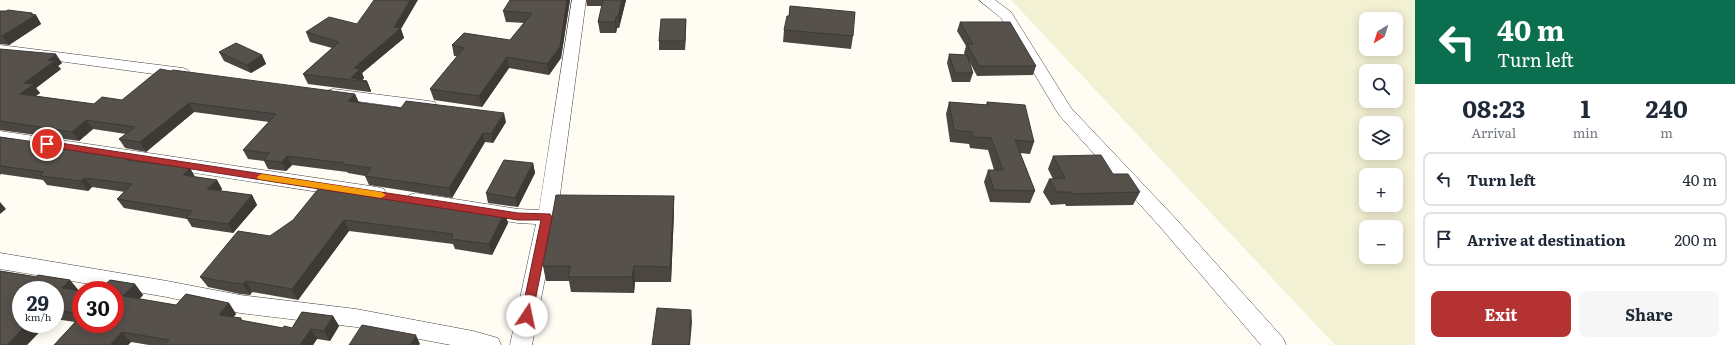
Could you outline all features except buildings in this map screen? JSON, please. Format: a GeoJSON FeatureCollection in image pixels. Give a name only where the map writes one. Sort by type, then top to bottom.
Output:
{"type":"FeatureCollection","features":[{"type":"Feature","properties":{"kind":"street"},"geometry":{"type":"LineString","coordinates":[[521,345],[547,217],[579,0]]}},
{"type":"Feature","properties":{"kind":"street"},"geometry":{"type":"LineString","coordinates":[[986,0],[1006,15],[1065,111],[1169,224],[1275,345]]}},
{"type":"Feature","properties":{"kind":"street"},"geometry":{"type":"LineString","coordinates":[[0,49],[196,75]]}},
{"type":"Feature","properties":{"kind":"street"},"geometry":{"type":"LineString","coordinates":[[322,92],[440,108]]}},
{"type":"Feature","properties":{"kind":"street"},"geometry":{"type":"LineString","coordinates":[[0,137],[518,216],[547,217]]}},
{"type":"Feature","properties":{"kind":"street"},"geometry":{"type":"LineString","coordinates":[[0,261],[167,289],[240,304],[356,318],[473,340],[490,345]]}},
{"type":"Feature","properties":{"kind":"green space"},"geometry":{"type":"Polygon","coordinates":[[[1011,0],[1415,0],[1415,345],[1335,345],[1011,0]]]}},
{"type":"Feature","properties":{"kind":"slow traffic"},"geometry":{"type":"LineString","coordinates":[[261,177],[381,195]]}},
{"type":"Feature","properties":{"kind":"route"},"geometry":{"type":"LineString","coordinates":[[47,144],[518,216],[547,217],[527,316]]}}]}
